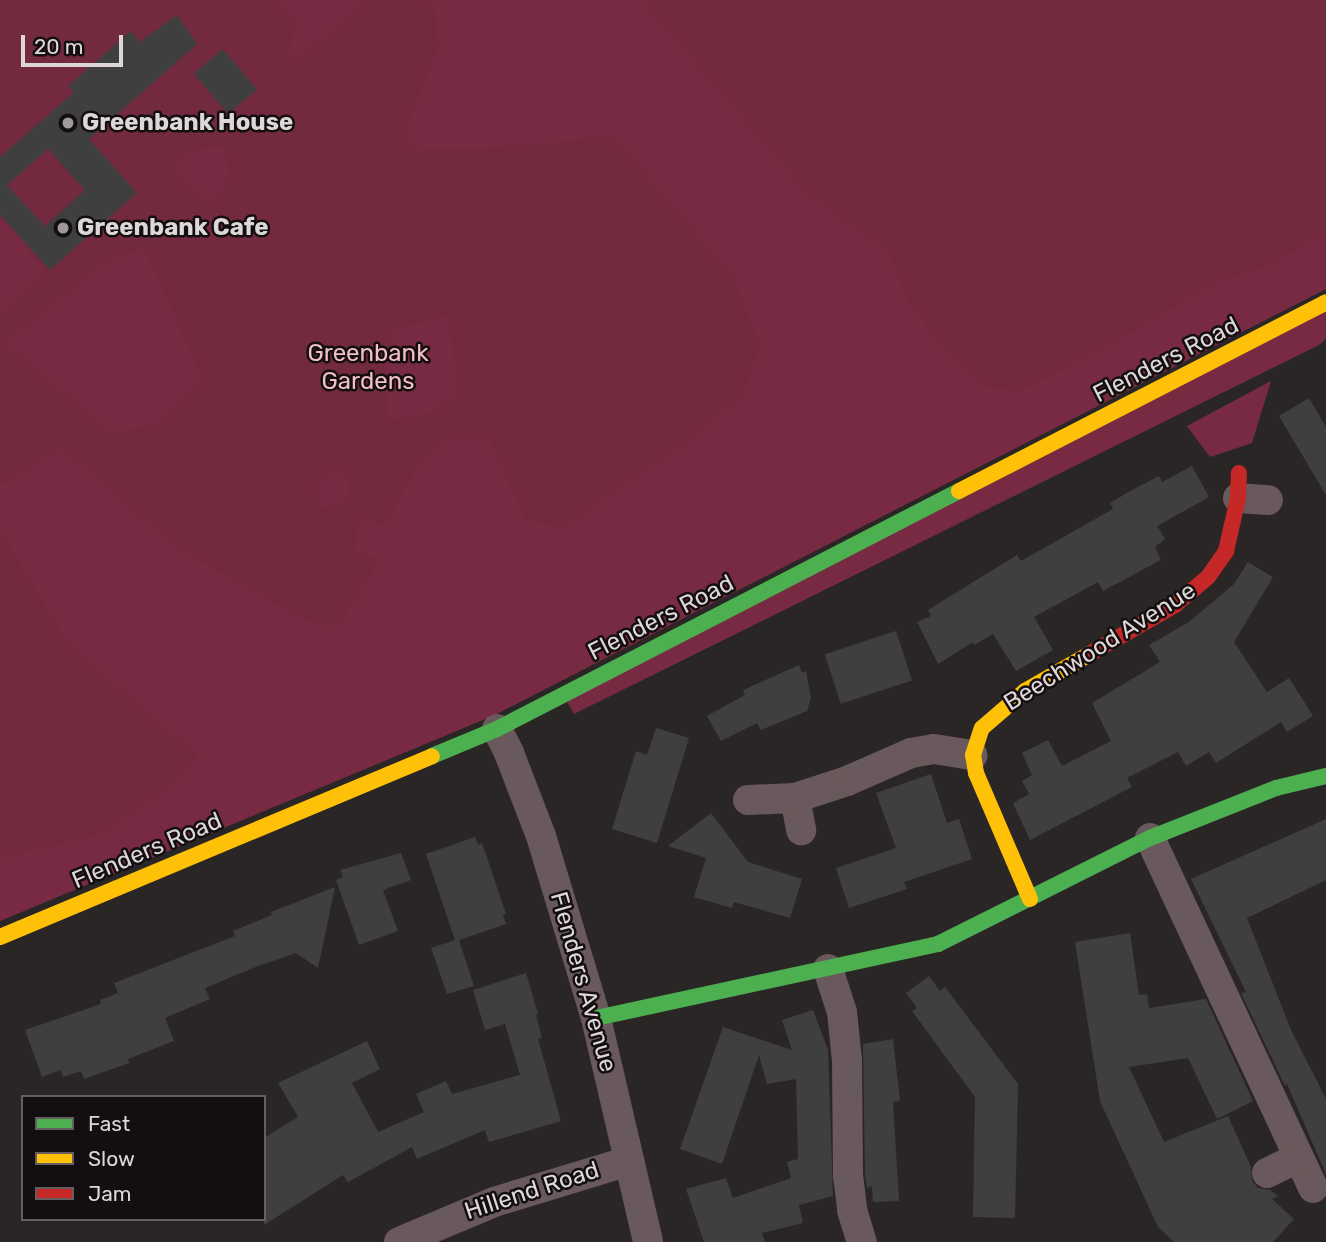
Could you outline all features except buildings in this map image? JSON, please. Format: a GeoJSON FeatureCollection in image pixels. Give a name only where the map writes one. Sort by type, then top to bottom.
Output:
{"type":"FeatureCollection","features":[{"type":"Feature","properties":{"kind":"street","name":"Flenders Road"},"geometry":{"type":"LineString","coordinates":[[0,937],[497,729],[1326,302]]}},
{"type":"Feature","properties":{"kind":"street","name":"Beechwood Avenue"},"geometry":{"type":"LineString","coordinates":[[973,755],[982,728],[999,710],[1025,691],[1175,604],[1208,577],[1226,551],[1239,486],[1268,500]]}},
{"type":"Feature","properties":{"kind":"street","name":"Flenders Avenue"},"geometry":{"type":"LineString","coordinates":[[497,729],[541,836],[596,1018],[648,1242]]}},
{"type":"Feature","properties":{"kind":"street"},"geometry":{"type":"LineString","coordinates":[[748,800],[795,798],[846,781],[911,753],[934,750],[973,755],[976,773],[1030,899]]}},
{"type":"Feature","properties":{"kind":"street"},"geometry":{"type":"LineString","coordinates":[[596,1018],[938,944],[1150,838],[1276,788],[1326,776]]}},
{"type":"Feature","properties":{"kind":"street"},"geometry":{"type":"LineString","coordinates":[[795,798],[801,830]]}},
{"type":"Feature","properties":{"kind":"street"},"geometry":{"type":"LineString","coordinates":[[1150,838],[1313,1188]]}},
{"type":"Feature","properties":{"kind":"street"},"geometry":{"type":"LineString","coordinates":[[828,969],[842,1012],[847,1060],[848,1175],[852,1210],[862,1242]]}},
{"type":"Feature","properties":{"kind":"street"},"geometry":{"type":"LineString","coordinates":[[1267,1173],[1298,1158]]}},
{"type":"Feature","properties":{"kind":"street","name":"Hillend Road"},"geometry":{"type":"LineString","coordinates":[[398,1242],[494,1202],[629,1161]]}},
{"type":"Feature","properties":{"kind":"green space","name":"Greenbank Gardens"},"geometry":{"type":"Polygon","coordinates":[[[0,0],[1326,0],[1326,289],[0,921],[0,0]]]}},
{"type":"Feature","properties":{"kind":"shaded area"},"geometry":{"type":"Polygon","coordinates":[[[277,0],[367,0],[295,61],[289,55],[295,23],[277,0]]]}},
{"type":"Feature","properties":{"kind":"shaded area"},"geometry":{"type":"Polygon","coordinates":[[[428,0],[641,0],[808,194],[888,252],[909,302],[947,354],[986,387],[1020,391],[1101,350],[1216,282],[1264,268],[1326,232],[1326,289],[495,715],[0,921],[0,858],[101,834],[175,784],[198,756],[66,641],[0,528],[0,486],[62,448],[178,549],[305,620],[337,627],[372,573],[375,557],[355,551],[359,516],[385,526],[411,477],[444,441],[488,437],[526,520],[564,527],[684,444],[743,396],[760,343],[734,278],[614,136],[495,148],[414,150],[405,132],[438,46],[435,5],[428,0]]]}},
{"type":"Feature","properties":{"kind":"shaded area"},"geometry":{"type":"Polygon","coordinates":[[[208,147],[224,147],[229,172],[220,195],[212,203],[187,185],[176,170],[181,154],[208,147]]]}},
{"type":"Feature","properties":{"kind":"shaded area"},"geometry":{"type":"Polygon","coordinates":[[[0,220],[46,270],[0,313],[0,220]]]}},
{"type":"Feature","properties":{"kind":"shaded area"},"geometry":{"type":"Polygon","coordinates":[[[144,248],[204,381],[158,424],[112,433],[5,343],[110,259],[144,248]]]}},
{"type":"Feature","properties":{"kind":"shaded area"},"geometry":{"type":"Polygon","coordinates":[[[1326,309],[1326,339],[1319,345],[574,714],[566,700],[1326,309]]]}},
{"type":"Feature","properties":{"kind":"shaded area"},"geometry":{"type":"Polygon","coordinates":[[[448,316],[459,393],[430,413],[388,421],[384,366],[395,328],[448,316]]]}},
{"type":"Feature","properties":{"kind":"shaded area"},"geometry":{"type":"Polygon","coordinates":[[[1271,381],[1252,443],[1210,457],[1187,426],[1271,381]]]}},
{"type":"Feature","properties":{"kind":"shaded area"},"geometry":{"type":"Polygon","coordinates":[[[336,468],[350,478],[348,500],[321,510],[318,481],[336,468]]]}},
{"type":"Feature","properties":{"kind":"traffic: fast"},"geometry":{"type":"LineString","coordinates":[[432,756],[497,729],[959,491]]}},
{"type":"Feature","properties":{"kind":"traffic: fast"},"geometry":{"type":"LineString","coordinates":[[596,1018],[938,944],[1150,838],[1276,788],[1326,776]]}},
{"type":"Feature","properties":{"kind":"traffic: slow"},"geometry":{"type":"LineString","coordinates":[[959,491],[1326,302]]}},
{"type":"Feature","properties":{"kind":"traffic: slow"},"geometry":{"type":"LineString","coordinates":[[1030,899],[976,773],[973,755],[982,728],[1025,691],[1093,652]]}},
{"type":"Feature","properties":{"kind":"traffic: slow"},"geometry":{"type":"LineString","coordinates":[[0,937],[432,756]]}},
{"type":"Feature","properties":{"kind":"traffic: jam"},"geometry":{"type":"LineString","coordinates":[[1093,652],[1175,605],[1208,577],[1226,551],[1238,498],[1239,473]]}},
{"type":"Feature","properties":{"kind":"place","name":"Greenbank House"},"geometry":{"type":"Point","coordinates":[68,123]}},
{"type":"Feature","properties":{"kind":"place","name":"Greenbank Cafe"},"geometry":{"type":"Point","coordinates":[63,228]}}]}
